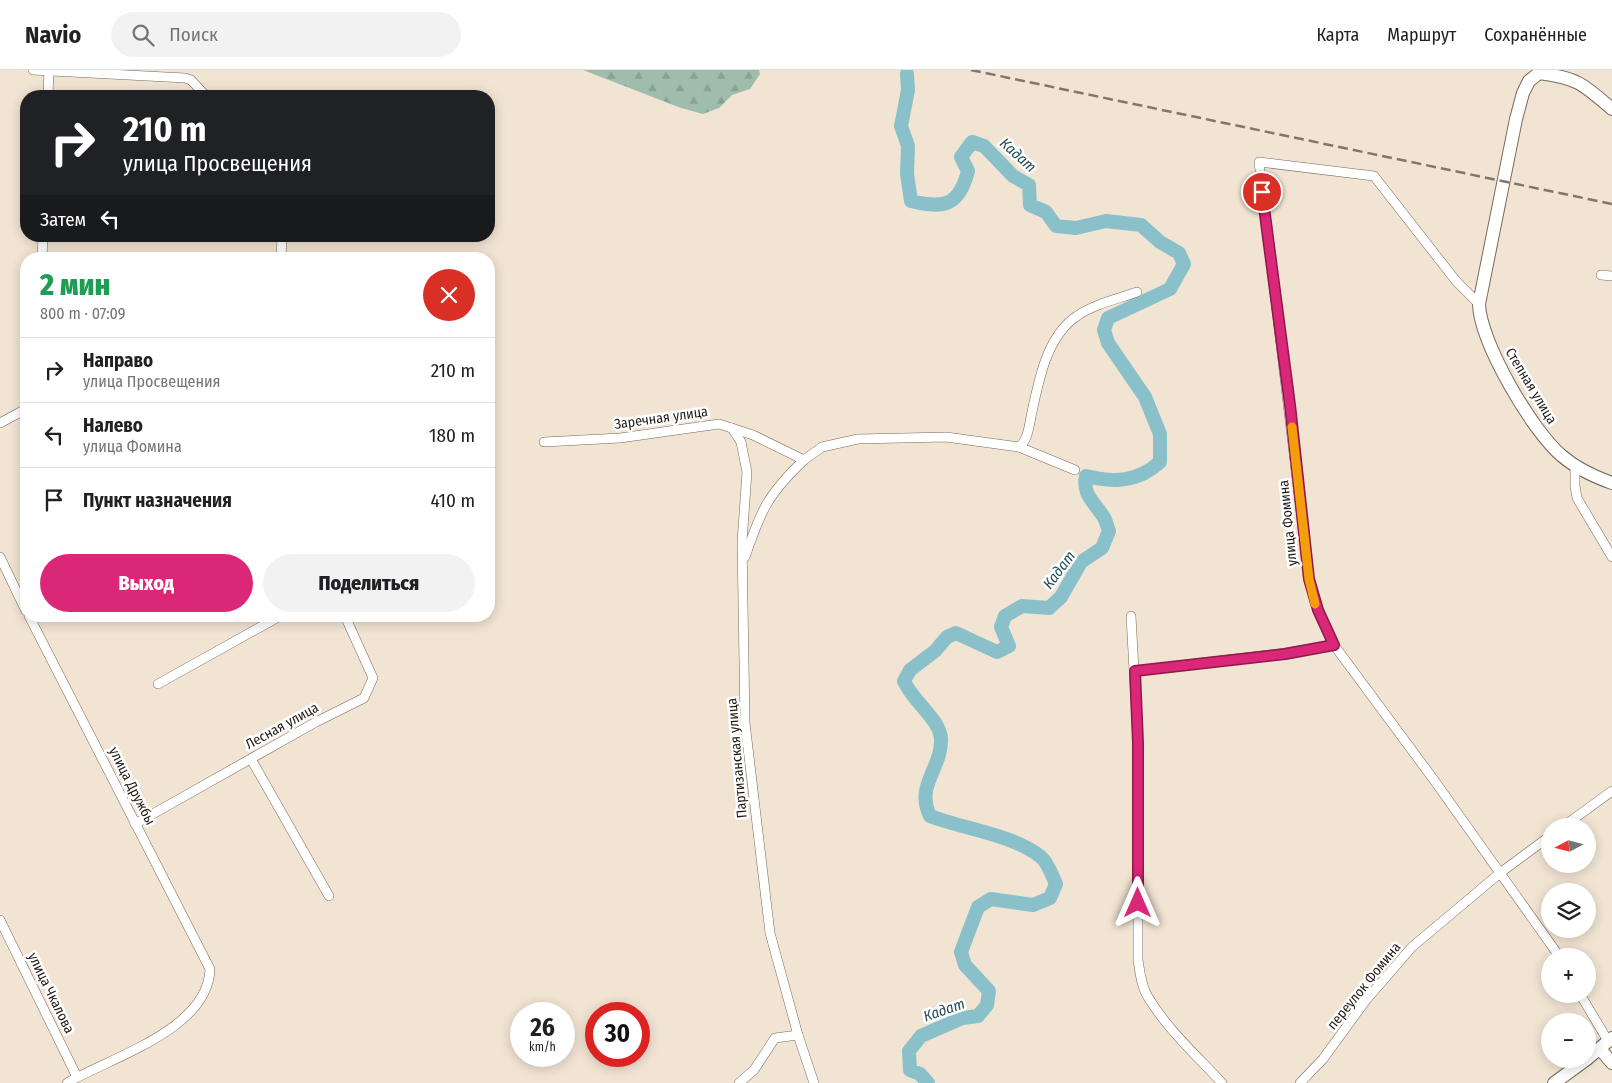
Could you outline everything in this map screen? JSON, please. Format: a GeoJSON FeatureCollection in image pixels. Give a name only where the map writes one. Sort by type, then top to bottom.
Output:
{"type":"FeatureCollection","features":[{"type":"Feature","properties":{"kind":"street"},"geometry":{"type":"LineString","coordinates":[[33,70],[185,78],[191,80],[200,90]]}},
{"type":"Feature","properties":{"kind":"street"},"geometry":{"type":"LineString","coordinates":[[48,90],[49,70]]}},
{"type":"Feature","properties":{"kind":"street","name":"Степная улица"},"geometry":{"type":"LineString","coordinates":[[1612,109],[1582,84],[1566,76],[1538,72],[1529,81],[1516,119],[1479,304],[1482,329],[1499,364],[1538,430],[1561,456],[1575,466],[1612,483]]}},
{"type":"Feature","properties":{"kind":"street","name":"улица Фомина"},"geometry":{"type":"LineString","coordinates":[[1479,304],[1456,281],[1374,176],[1259,162],[1309,579],[1318,610],[1334,645],[1552,948]]}},
{"type":"Feature","properties":{"kind":"street"},"geometry":{"type":"LineString","coordinates":[[1601,275],[1612,276]]}},
{"type":"Feature","properties":{"kind":"street"},"geometry":{"type":"LineString","coordinates":[[1019,447],[1026,438],[1039,380],[1049,352],[1063,329],[1077,315],[1091,308],[1138,292]]}},
{"type":"Feature","properties":{"kind":"street"},"geometry":{"type":"LineString","coordinates":[[0,423],[20,412]]}},
{"type":"Feature","properties":{"kind":"street","name":"Заречная улица"},"geometry":{"type":"LineString","coordinates":[[544,442],[620,438],[710,424],[726,425],[754,434],[804,460]]}},
{"type":"Feature","properties":{"kind":"street","name":"Партизанская улица"},"geometry":{"type":"LineString","coordinates":[[732,428],[741,442],[747,472],[742,534],[744,562],[745,723],[770,933],[798,1035],[814,1083]]}},
{"type":"Feature","properties":{"kind":"street"},"geometry":{"type":"LineString","coordinates":[[744,562],[757,520],[770,496],[804,460],[827,445],[858,439],[946,437],[1019,447],[1075,470]]}},
{"type":"Feature","properties":{"kind":"street"},"geometry":{"type":"LineString","coordinates":[[1575,466],[1577,498],[1612,557]]}},
{"type":"Feature","properties":{"kind":"street"},"geometry":{"type":"LineString","coordinates":[[0,557],[20,599]]}},
{"type":"Feature","properties":{"kind":"street"},"geometry":{"type":"LineString","coordinates":[[1131,616],[1138,743],[1138,960],[1141,980],[1147,996],[1159,1013],[1222,1083]]}},
{"type":"Feature","properties":{"kind":"street","name":"улица Дружбы"},"geometry":{"type":"LineString","coordinates":[[32,622],[210,969],[210,982],[205,992],[185,1017],[145,1046],[77,1077]]}},
{"type":"Feature","properties":{"kind":"street"},"geometry":{"type":"LineString","coordinates":[[158,684],[269,622]]}},
{"type":"Feature","properties":{"kind":"street","name":"Лесная улица"},"geometry":{"type":"LineString","coordinates":[[135,824],[364,698],[373,678],[347,622]]}},
{"type":"Feature","properties":{"kind":"street"},"geometry":{"type":"LineString","coordinates":[[1135,671],[1285,654],[1334,645]]}},
{"type":"Feature","properties":{"kind":"street"},"geometry":{"type":"LineString","coordinates":[[251,759],[329,896]]}},
{"type":"Feature","properties":{"kind":"street"},"geometry":{"type":"LineString","coordinates":[[1575,818],[1612,791]]}},
{"type":"Feature","properties":{"kind":"street","name":"переулок Фомина"},"geometry":{"type":"LineString","coordinates":[[1300,1083],[1323,1059],[1366,1000],[1412,947],[1500,873],[1541,843]]}},
{"type":"Feature","properties":{"kind":"street","name":"улица Чкалова"},"geometry":{"type":"LineString","coordinates":[[0,920],[77,1077]]}},
{"type":"Feature","properties":{"kind":"street"},"geometry":{"type":"LineString","coordinates":[[1585,1003],[1607,1043],[1612,1063]]}},
{"type":"Feature","properties":{"kind":"street"},"geometry":{"type":"LineString","coordinates":[[739,1083],[754,1070],[775,1038],[798,1035]]}},
{"type":"Feature","properties":{"kind":"street"},"geometry":{"type":"LineString","coordinates":[[1596,1051],[1607,1043]]}},
{"type":"Feature","properties":{"kind":"street"},"geometry":{"type":"LineString","coordinates":[[1554,1083],[1574,1068]]}},
{"type":"Feature","properties":{"kind":"street"},"geometry":{"type":"LineString","coordinates":[[67,1083],[77,1077]]}},
{"type":"Feature","properties":{"kind":"green space"},"geometry":{"type":"Polygon","coordinates":[[[583,70],[759,70],[760,74],[750,89],[732,95],[719,108],[703,114],[681,108],[583,70]]]}},
{"type":"Feature","properties":{"kind":"waterway","name":"Кадат"},"geometry":{"type":"LineString","coordinates":[[907,74],[908,90],[901,126],[908,146],[907,174],[911,201],[933,205],[949,202],[955,198],[960,192],[968,171],[961,157],[972,142],[984,146],[1013,176],[1029,185],[1030,205],[1046,212],[1056,226],[1076,228],[1106,221],[1141,225],[1160,242],[1179,253],[1184,264],[1170,289],[1108,318],[1104,330],[1108,343],[1145,397],[1160,434],[1160,462],[1143,474],[1125,479],[1106,480],[1086,476],[1087,493],[1104,518],[1109,531],[1102,548],[1081,562],[1061,597],[1049,608],[1022,606],[1005,616],[1001,627],[1009,646],[997,652],[956,633],[947,637],[935,651],[910,670],[904,681],[913,696],[936,724],[941,739],[938,759],[927,786],[926,805],[930,816],[1002,837],[1029,849],[1041,857],[1050,869],[1056,884],[1050,898],[1033,905],[991,899],[978,907],[961,952],[965,965],[989,991],[987,1005],[978,1016],[962,1018],[921,1036],[909,1051],[910,1070],[920,1074],[928,1083]]}},
{"type":"Feature","properties":{"kind":"railway"},"geometry":{"type":"LineString","coordinates":[[971,70],[1612,204]]}},
{"type":"Feature","properties":{"kind":"slow traffic"},"geometry":{"type":"LineString","coordinates":[[1292,427],[1309,579],[1315,604]]}},
{"type":"Feature","properties":{"kind":"route"},"geometry":{"type":"LineString","coordinates":[[1138,903],[1138,743],[1135,671],[1285,654],[1334,645],[1318,610],[1309,579],[1290,405],[1262,192]]}}]}
